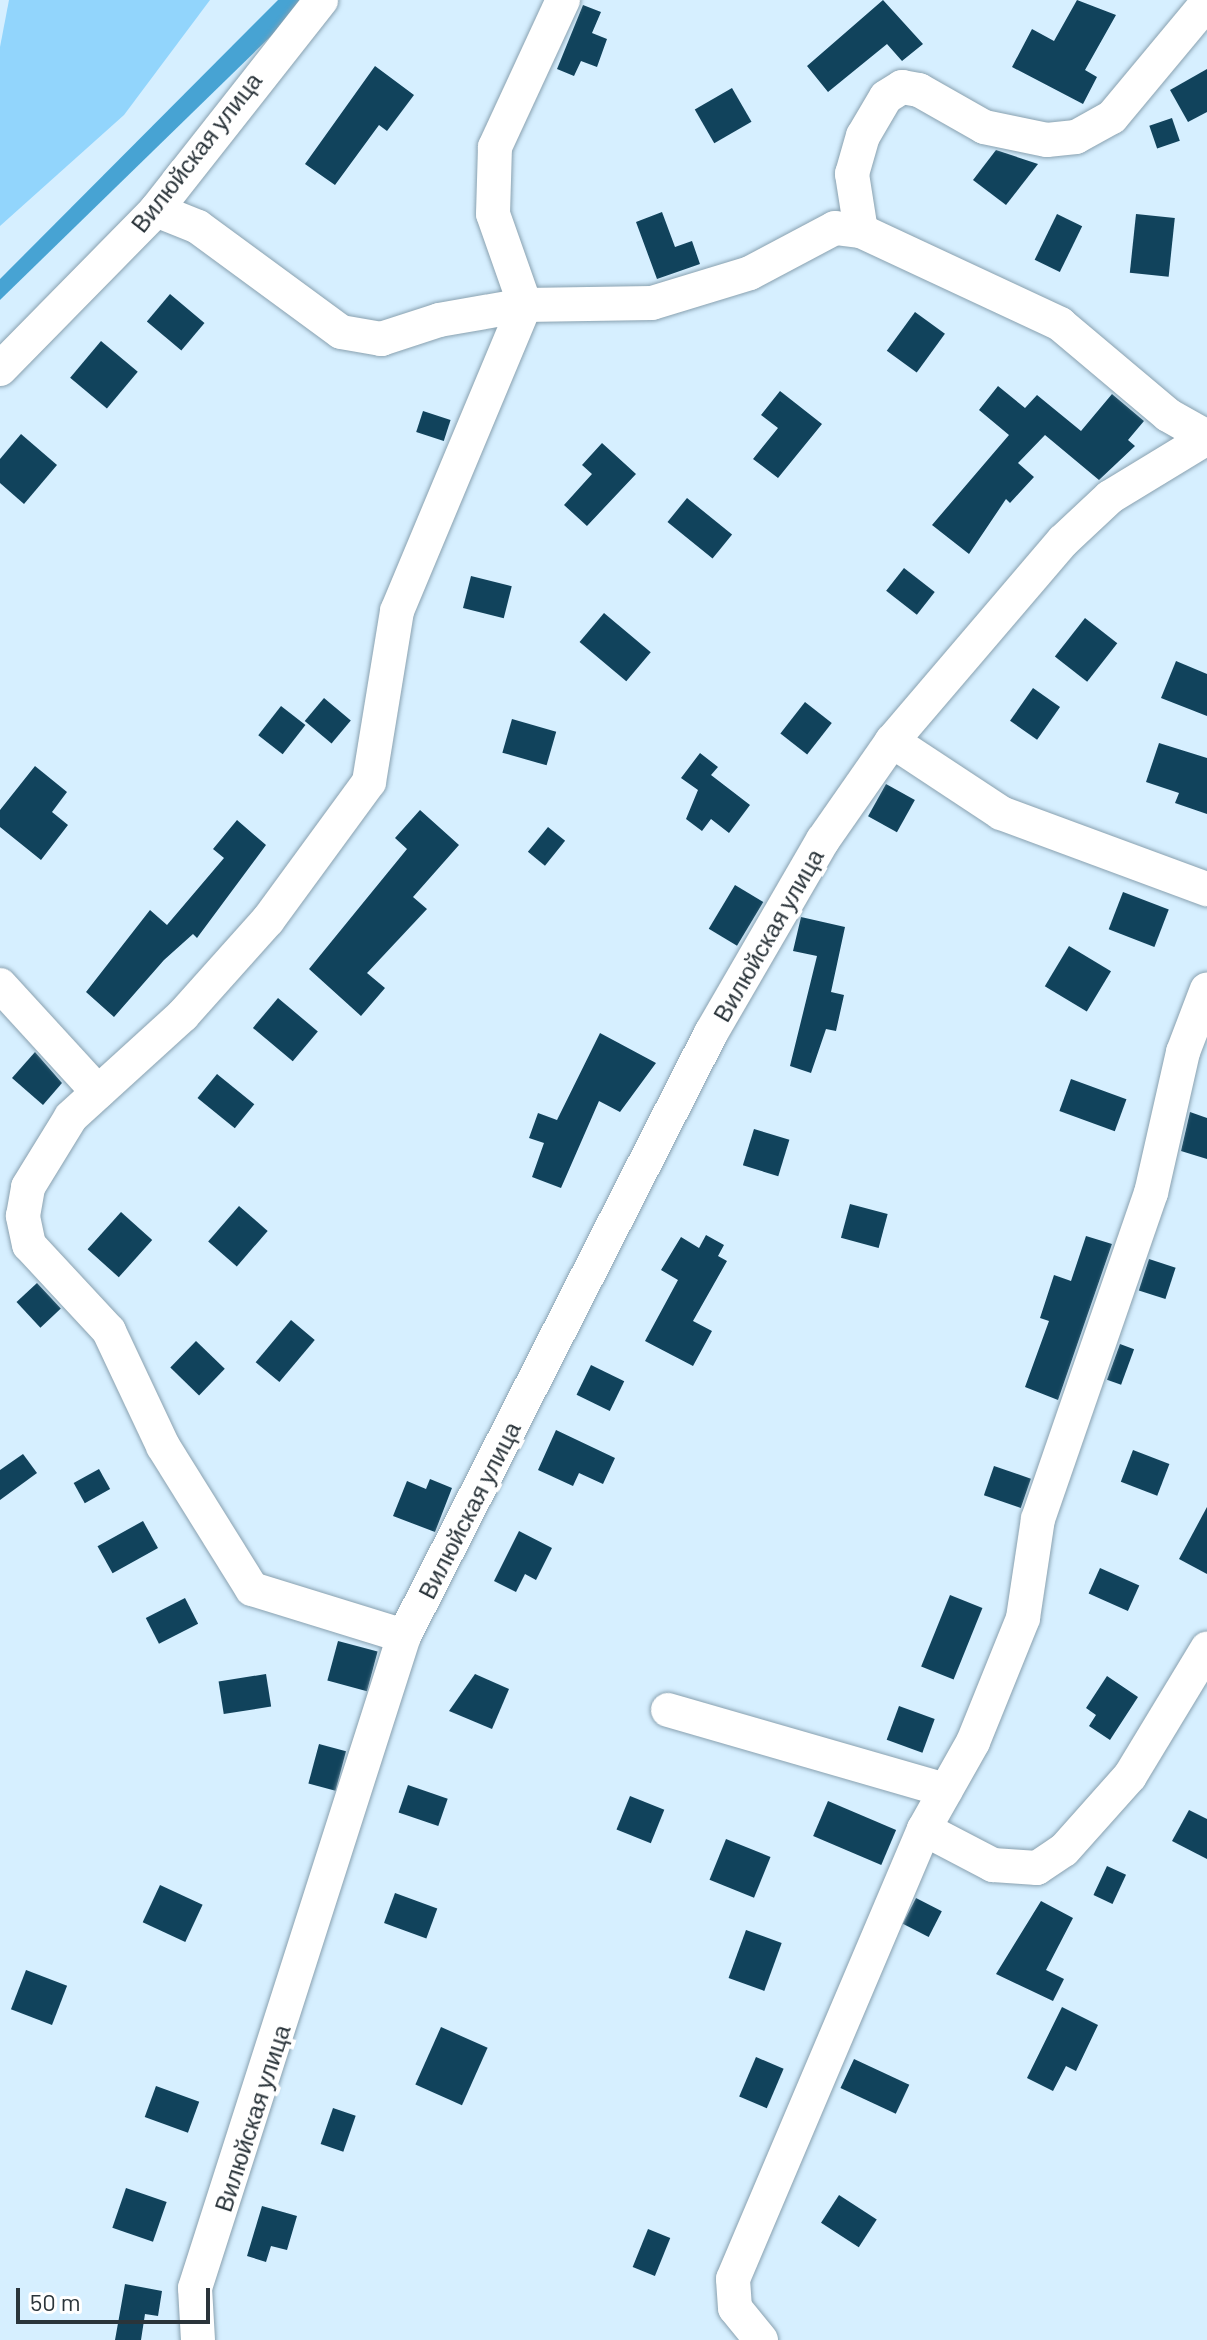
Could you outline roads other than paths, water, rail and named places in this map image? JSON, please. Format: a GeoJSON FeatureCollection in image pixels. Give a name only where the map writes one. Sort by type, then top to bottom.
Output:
{"type":"FeatureCollection","features":[{"type":"Feature","properties":{"kind":"street","name":"Вилюйская улица"},"geometry":{"type":"LineString","coordinates":[[0,369],[156,210],[290,30],[321,0]]}},
{"type":"Feature","properties":{"kind":"street"},"geometry":{"type":"LineString","coordinates":[[404,1636],[252,1589],[163,1446],[109,1331],[29,1245],[28,1187],[47,1150],[98,1092],[194,1003],[360,800],[378,757],[397,611],[525,305],[493,214],[495,147],[563,0]]}},
{"type":"Feature","properties":{"kind":"street"},"geometry":{"type":"LineString","coordinates":[[861,231],[852,174],[863,136],[886,97],[902,87],[919,90],[984,127],[1047,140],[1076,137],[1112,117],[1207,3]]}},
{"type":"Feature","properties":{"kind":"street"},"geometry":{"type":"LineString","coordinates":[[156,210],[198,227],[341,332],[381,339],[439,320],[525,305],[652,303],[750,273],[835,228],[861,231],[1060,324],[1168,415],[1207,437]]}},
{"type":"Feature","properties":{"kind":"street","name":"Вилюйская улица"},"geometry":{"type":"LineString","coordinates":[[198,2340],[195,2288],[404,1636],[711,1033],[823,840],[892,741],[1063,541],[1110,497],[1207,437]]}},
{"type":"Feature","properties":{"kind":"street"},"geometry":{"type":"LineString","coordinates":[[892,741],[1001,813],[1207,889]]}},
{"type":"Feature","properties":{"kind":"street"},"geometry":{"type":"LineString","coordinates":[[0,985],[98,1092]]}},
{"type":"Feature","properties":{"kind":"street"},"geometry":{"type":"LineString","coordinates":[[761,2340],[735,2308],[733,2279],[924,1829],[946,1790],[1023,1618],[1038,1519],[1151,1193],[1183,1052],[1207,989]]}},
{"type":"Feature","properties":{"kind":"street"},"geometry":{"type":"LineString","coordinates":[[924,1829],[993,1865],[1037,1868],[1075,1840],[1130,1776],[1207,1649]]}},
{"type":"Feature","properties":{"kind":"street"},"geometry":{"type":"LineString","coordinates":[[668,1710],[946,1790]]}}]}
